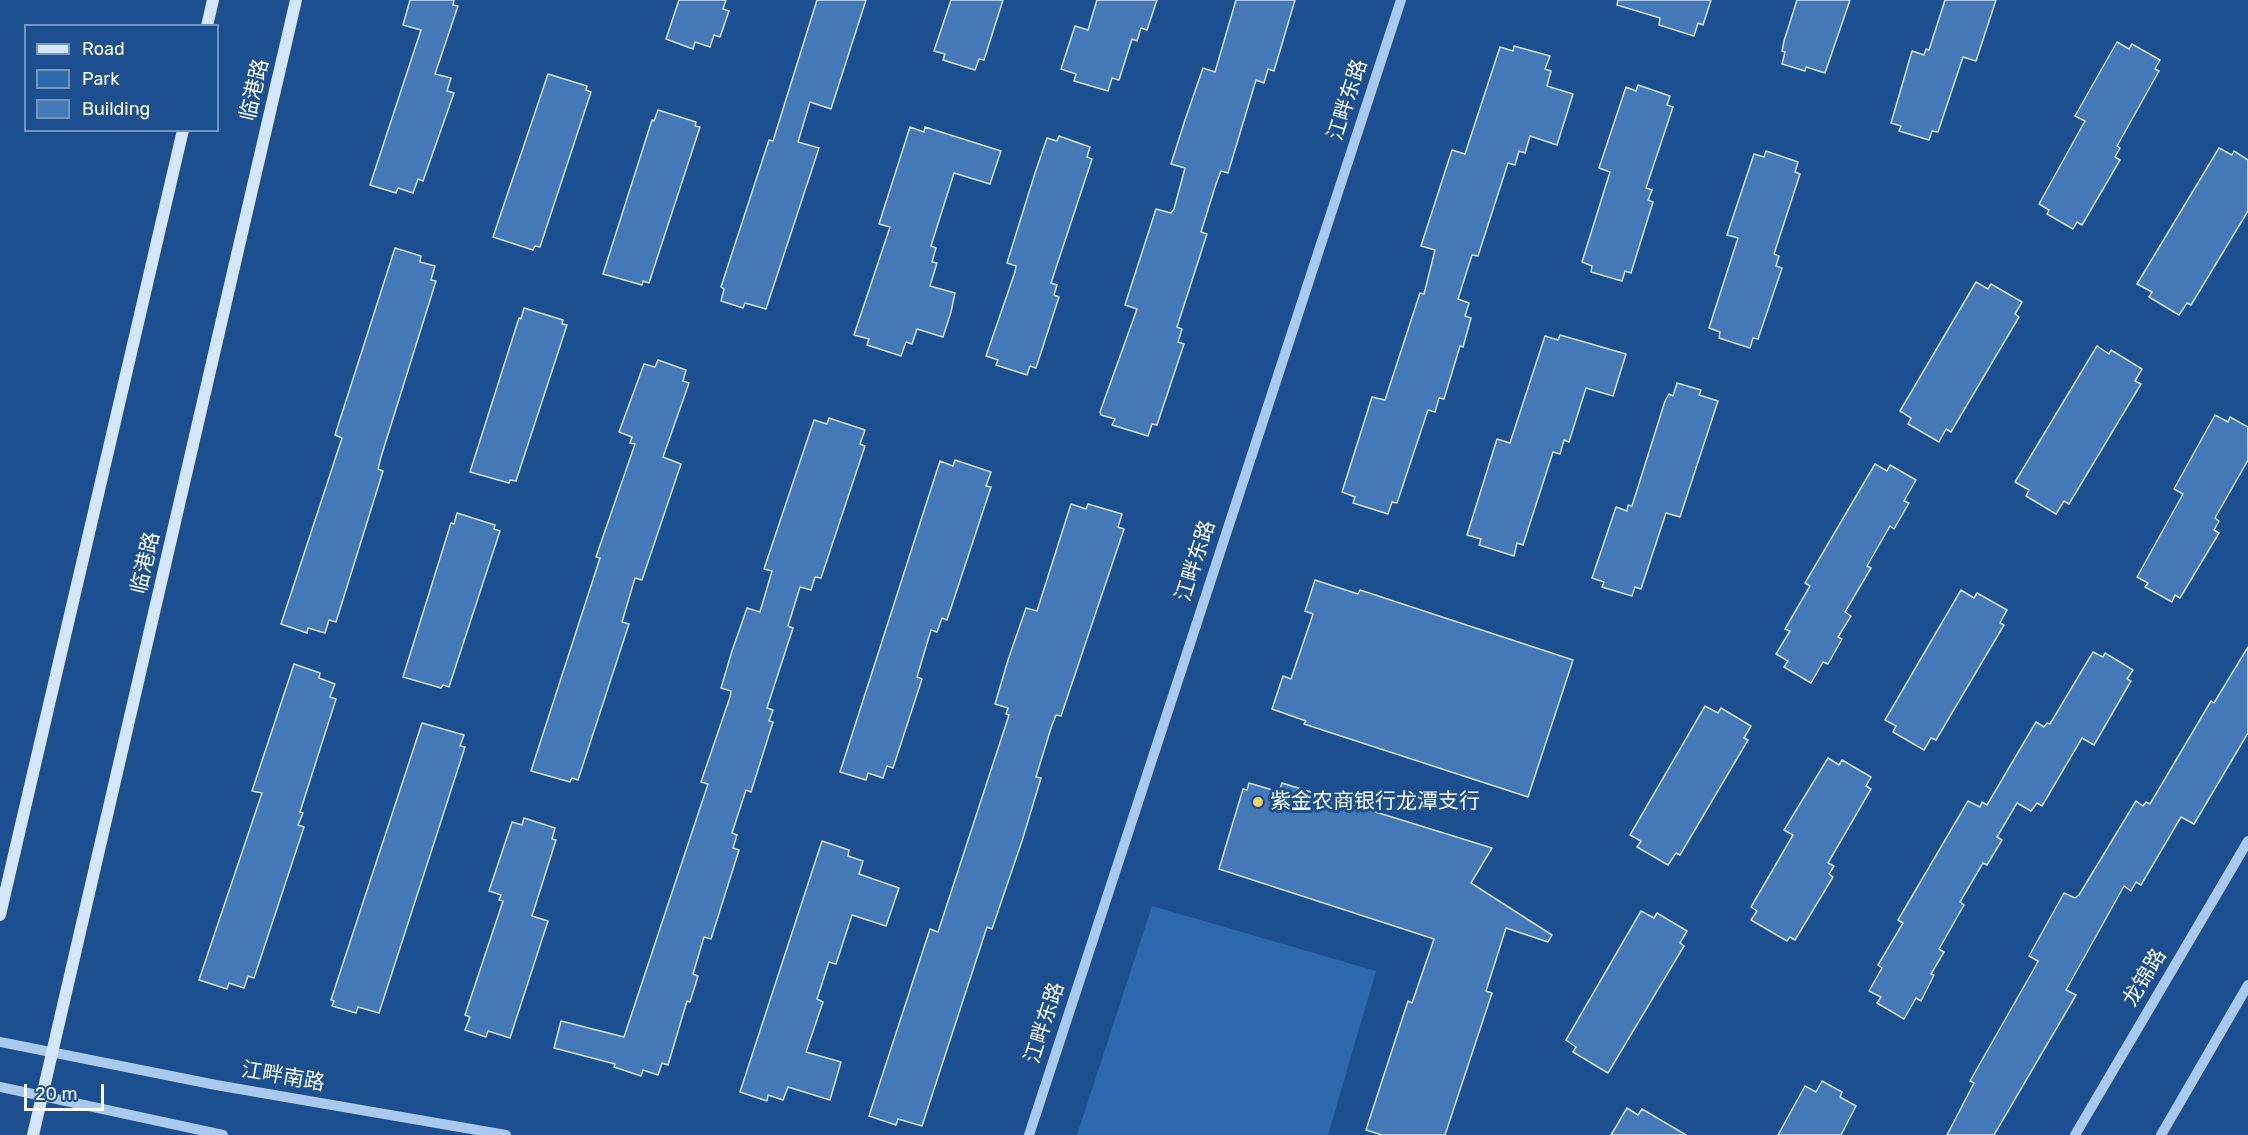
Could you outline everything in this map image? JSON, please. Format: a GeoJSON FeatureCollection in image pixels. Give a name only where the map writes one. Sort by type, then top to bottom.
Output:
{"type":"FeatureCollection","features":[{"type":"Feature","properties":{"kind":"main road"},"geometry":{"type":"LineString","coordinates":[[207,24],[213,0]]}},
{"type":"Feature","properties":{"kind":"main road","name":"临港路"},"geometry":{"type":"LineString","coordinates":[[33,1135],[296,0]]}},
{"type":"Feature","properties":{"kind":"main road"},"geometry":{"type":"LineString","coordinates":[[0,915],[183,132]]}},
{"type":"Feature","properties":{"kind":"street","name":"江畔东路"},"geometry":{"type":"LineString","coordinates":[[1029,1135],[1401,0]]}},
{"type":"Feature","properties":{"kind":"street","name":"龙锦路"},"geometry":{"type":"LineString","coordinates":[[2075,1135],[2248,841]]}},
{"type":"Feature","properties":{"kind":"street"},"geometry":{"type":"LineString","coordinates":[[2161,1135],[2248,985]]}},
{"type":"Feature","properties":{"kind":"street","name":"江畔南路"},"geometry":{"type":"LineString","coordinates":[[0,1042],[216,1085],[506,1135]]}},
{"type":"Feature","properties":{"kind":"street"},"geometry":{"type":"LineString","coordinates":[[0,1087],[223,1135]]}},
{"type":"Feature","properties":{"kind":"green space"},"geometry":{"type":"Polygon","coordinates":[[[1152,906],[1376,971],[1328,1135],[1077,1135],[1152,906]]]}},
{"type":"Feature","properties":{"kind":"building"},"geometry":{"type":"Polygon","coordinates":[[[410,0],[454,0],[453,5],[458,6],[435,74],[451,78],[447,91],[454,93],[423,181],[418,179],[413,193],[398,188],[396,193],[370,185],[421,30],[403,25],[410,0]]]}},
{"type":"Feature","properties":{"kind":"building"},"geometry":{"type":"Polygon","coordinates":[[[679,0],[726,0],[723,9],[729,11],[720,37],[714,35],[710,47],[695,42],[693,49],[666,39],[679,0]]]}},
{"type":"Feature","properties":{"kind":"building"},"geometry":{"type":"Polygon","coordinates":[[[817,0],[866,0],[831,109],[810,102],[798,142],[819,148],[766,309],[745,303],[743,308],[721,301],[724,289],[721,287],[769,140],[773,141],[817,0]]]}},
{"type":"Feature","properties":{"kind":"building"},"geometry":{"type":"Polygon","coordinates":[[[951,0],[1003,0],[984,60],[979,59],[975,70],[943,60],[945,54],[934,51],[951,0]]]}},
{"type":"Feature","properties":{"kind":"building"},"geometry":{"type":"Polygon","coordinates":[[[1097,0],[1157,0],[1147,30],[1141,28],[1137,41],[1132,39],[1119,80],[1112,78],[1108,91],[1074,81],[1076,74],[1061,69],[1075,26],[1088,30],[1097,0]]]}},
{"type":"Feature","properties":{"kind":"building"},"geometry":{"type":"Polygon","coordinates":[[[1236,0],[1295,0],[1274,71],[1268,69],[1264,83],[1256,80],[1228,173],[1221,171],[1216,184],[1201,232],[1207,234],[1177,327],[1182,329],[1178,342],[1184,344],[1157,425],[1152,424],[1148,436],[1112,425],[1115,419],[1101,415],[1100,412],[1137,309],[1125,305],[1156,209],[1171,213],[1174,209],[1185,168],[1171,164],[1185,120],[1203,68],[1215,72],[1236,0]]]}},
{"type":"Feature","properties":{"kind":"building"},"geometry":{"type":"Polygon","coordinates":[[[1618,0],[1711,0],[1703,25],[1698,23],[1694,36],[1659,25],[1660,18],[1617,5],[1618,0]]]}},
{"type":"Feature","properties":{"kind":"building"},"geometry":{"type":"Polygon","coordinates":[[[1797,0],[1850,0],[1825,73],[1806,67],[1805,71],[1782,64],[1785,52],[1782,51],[1784,41],[1797,0]]]}},
{"type":"Feature","properties":{"kind":"building"},"geometry":{"type":"Polygon","coordinates":[[[1945,0],[1996,0],[1976,61],[1963,57],[1938,132],[1932,131],[1929,140],[1899,131],[1901,126],[1891,123],[1912,51],[1924,55],[1926,49],[1929,50],[1945,0]]]}},
{"type":"Feature","properties":{"kind":"building"},"geometry":{"type":"Polygon","coordinates":[[[2117,42],[2129,49],[2132,44],[2160,60],[2155,69],[2159,71],[2117,146],[2120,148],[2115,157],[2120,160],[2082,225],[2077,222],[2073,229],[2047,214],[2049,210],[2039,204],[2085,121],[2075,116],[2117,42]]]}},
{"type":"Feature","properties":{"kind":"building"},"geometry":{"type":"Polygon","coordinates":[[[1514,46],[1550,56],[1545,69],[1551,71],[1547,86],[1573,94],[1557,145],[1530,136],[1525,153],[1519,151],[1515,165],[1508,163],[1478,256],[1472,255],[1458,299],[1469,303],[1465,316],[1471,318],[1463,347],[1460,346],[1444,399],[1439,398],[1435,412],[1428,410],[1397,503],[1392,502],[1388,514],[1353,503],[1355,497],[1342,492],[1372,397],[1385,400],[1420,293],[1424,294],[1435,250],[1421,246],[1452,150],[1465,154],[1500,47],[1513,51],[1514,46]]]}},
{"type":"Feature","properties":{"kind":"building"},"geometry":{"type":"Polygon","coordinates":[[[548,74],[587,86],[586,90],[591,92],[540,247],[535,246],[533,250],[493,237],[548,74]]]}},
{"type":"Feature","properties":{"kind":"building"},"geometry":{"type":"Polygon","coordinates":[[[1638,85],[1670,96],[1667,105],[1673,107],[1646,188],[1652,190],[1648,200],[1653,202],[1631,273],[1625,271],[1622,281],[1591,272],[1592,266],[1582,262],[1610,172],[1599,168],[1626,87],[1636,91],[1638,85]]]}},
{"type":"Feature","properties":{"kind":"building"},"geometry":{"type":"Polygon","coordinates":[[[658,110],[696,122],[695,126],[700,127],[649,283],[643,281],[642,285],[603,274],[652,120],[654,121],[658,110]]]}},
{"type":"Feature","properties":{"kind":"building"},"geometry":{"type":"Polygon","coordinates":[[[910,127],[924,132],[925,127],[1001,151],[990,184],[954,173],[931,246],[936,248],[932,262],[937,263],[930,286],[955,293],[951,312],[943,337],[917,329],[912,344],[906,342],[901,356],[867,345],[869,339],[854,335],[890,227],[879,224],[910,127]]]}},
{"type":"Feature","properties":{"kind":"building"},"geometry":{"type":"Polygon","coordinates":[[[1059,136],[1090,147],[1087,157],[1092,159],[1051,283],[1057,285],[1054,295],[1059,297],[1036,368],[1030,366],[1027,375],[996,365],[998,360],[986,356],[1015,272],[1016,266],[1007,263],[1035,173],[1047,138],[1057,141],[1059,136]]]}},
{"type":"Feature","properties":{"kind":"building"},"geometry":{"type":"Polygon","coordinates":[[[2219,148],[2232,155],[2234,151],[2248,160],[2248,211],[2191,305],[2187,303],[2179,315],[2149,297],[2152,292],[2137,284],[2219,148]]]}},
{"type":"Feature","properties":{"kind":"building"},"geometry":{"type":"Polygon","coordinates":[[[1766,151],[1798,162],[1795,172],[1800,174],[1774,254],[1779,256],[1776,266],[1782,268],[1758,339],[1753,338],[1750,348],[1719,338],[1720,332],[1709,328],[1738,238],[1727,235],[1754,154],[1764,157],[1766,151]]]}},
{"type":"Feature","properties":{"kind":"building"},"geometry":{"type":"Polygon","coordinates":[[[395,248],[421,256],[420,262],[435,266],[431,280],[436,281],[381,457],[378,469],[383,471],[336,622],[329,620],[325,633],[308,628],[307,633],[281,624],[342,438],[335,435],[395,248]]]}},
{"type":"Feature","properties":{"kind":"building"},"geometry":{"type":"Polygon","coordinates":[[[1976,282],[1988,289],[1991,284],[2022,302],[2015,314],[2019,317],[1951,432],[1946,429],[1939,442],[1908,424],[1911,418],[1900,411],[1976,282]]]}},
{"type":"Feature","properties":{"kind":"building"},"geometry":{"type":"Polygon","coordinates":[[[524,308],[563,320],[562,324],[567,325],[516,481],[510,480],[509,483],[470,472],[524,308]]]}},
{"type":"Feature","properties":{"kind":"building"},"geometry":{"type":"Polygon","coordinates":[[[1560,335],[1626,354],[1613,396],[1586,388],[1569,442],[1564,440],[1560,454],[1553,452],[1523,545],[1517,543],[1514,556],[1479,545],[1481,539],[1467,535],[1497,439],[1510,443],[1545,336],[1558,340],[1560,335]]]}},
{"type":"Feature","properties":{"kind":"building"},"geometry":{"type":"Polygon","coordinates":[[[2097,346],[2109,354],[2111,350],[2142,369],[2135,381],[2141,384],[2069,504],[2064,501],[2056,514],[2026,496],[2029,490],[2015,482],[2097,346]]]}},
{"type":"Feature","properties":{"kind":"building"},"geometry":{"type":"Polygon","coordinates":[[[658,360],[686,370],[683,381],[689,383],[663,457],[681,464],[642,580],[635,578],[622,622],[629,624],[578,780],[572,778],[570,782],[531,771],[600,558],[596,557],[635,444],[630,443],[632,437],[619,432],[644,364],[655,367],[658,360]]]}},
{"type":"Feature","properties":{"kind":"building"},"geometry":{"type":"Polygon","coordinates":[[[1677,383],[1701,390],[1699,395],[1718,401],[1680,517],[1666,513],[1641,589],[1635,587],[1632,596],[1602,587],[1604,582],[1592,578],[1616,507],[1627,511],[1628,505],[1632,506],[1665,401],[1669,394],[1673,396],[1677,383]]]}},
{"type":"Feature","properties":{"kind":"building"},"geometry":{"type":"Polygon","coordinates":[[[2215,415],[2228,422],[2230,417],[2248,427],[2248,460],[2215,518],[2219,521],[2214,530],[2219,533],[2180,598],[2175,595],[2172,602],[2145,587],[2148,583],[2137,577],[2183,494],[2174,489],[2215,415]]]}},
{"type":"Feature","properties":{"kind":"building"},"geometry":{"type":"Polygon","coordinates":[[[829,418],[865,430],[860,444],[865,446],[821,578],[815,577],[811,590],[800,587],[788,626],[793,628],[767,708],[773,710],[769,721],[773,722],[751,792],[746,790],[732,833],[737,835],[733,848],[739,850],[711,939],[704,937],[693,974],[698,976],[690,1002],[687,1001],[668,1065],[662,1063],[658,1075],[643,1070],[641,1076],[614,1067],[615,1064],[554,1048],[561,1021],[624,1037],[708,784],[701,782],[730,697],[731,691],[721,688],[732,651],[747,608],[760,612],[772,571],[764,569],[814,420],[827,424],[829,418]]]}},
{"type":"Feature","properties":{"kind":"building"},"geometry":{"type":"Polygon","coordinates":[[[955,460],[991,472],[986,486],[991,487],[947,620],[942,618],[937,632],[931,630],[917,677],[922,679],[893,768],[887,766],[883,778],[868,773],[866,780],[840,772],[940,461],[953,466],[955,460]]]}},
{"type":"Feature","properties":{"kind":"building"},"geometry":{"type":"Polygon","coordinates":[[[1875,464],[1887,471],[1890,465],[1916,480],[1904,501],[1909,503],[1894,529],[1890,526],[1867,566],[1871,568],[1845,612],[1851,616],[1838,637],[1842,639],[1828,664],[1823,662],[1811,683],[1784,667],[1788,661],[1776,654],[1790,631],[1785,629],[1810,586],[1805,583],[1875,464]]]}},
{"type":"Feature","properties":{"kind":"building"},"geometry":{"type":"Polygon","coordinates":[[[1071,504],[1086,509],[1088,504],[1122,514],[1118,527],[1124,529],[1061,716],[1056,715],[1051,728],[1036,777],[1041,778],[1022,841],[992,929],[987,927],[922,1126],[898,1119],[896,1125],[869,1116],[930,929],[938,932],[1009,715],[1006,714],[1008,708],[995,704],[1008,660],[1026,608],[1037,611],[1071,504]]]}},
{"type":"Feature","properties":{"kind":"building"},"geometry":{"type":"Polygon","coordinates":[[[457,513],[495,525],[494,529],[500,531],[449,687],[443,685],[441,688],[403,677],[451,523],[454,524],[457,513]]]}},
{"type":"Feature","properties":{"kind":"building"},"geometry":{"type":"Polygon","coordinates":[[[1315,580],[1358,594],[1360,590],[1573,660],[1528,797],[1304,724],[1306,721],[1272,709],[1283,676],[1291,679],[1313,614],[1305,611],[1315,580]]]}},
{"type":"Feature","properties":{"kind":"building"},"geometry":{"type":"Polygon","coordinates":[[[1961,590],[1974,598],[1977,593],[2007,610],[2000,623],[2004,625],[1936,740],[1931,738],[1924,750],[1893,732],[1896,726],[1885,720],[1961,590]]]}},
{"type":"Feature","properties":{"kind":"building"},"geometry":{"type":"Polygon","coordinates":[[[2248,647],[2248,733],[2194,824],[2181,817],[2141,885],[2136,882],[2131,891],[2124,886],[2066,990],[2076,995],[1994,1135],[1947,1135],[1974,1083],[1970,1081],[2038,961],[2029,956],[2064,893],[2075,898],[2079,895],[2136,801],[2143,806],[2146,802],[2150,804],[2211,701],[2214,703],[2248,647]]]}},
{"type":"Feature","properties":{"kind":"building"},"geometry":{"type":"Polygon","coordinates":[[[2093,652],[2103,657],[2105,653],[2133,670],[2127,679],[2131,681],[2094,745],[2082,738],[2042,806],[2037,803],[2031,811],[2017,803],[1997,837],[2002,840],[1987,865],[1983,863],[1960,902],[1964,905],[1939,949],[1944,952],[1931,974],[1934,975],[1921,1001],[1916,998],[1904,1019],[1877,1003],[1881,997],[1869,991],[1882,968],[1878,965],[1903,923],[1898,920],[1968,801],[1980,807],[1982,802],[1987,805],[2036,722],[2044,727],[2047,723],[2050,724],[2093,652]]]}},
{"type":"Feature","properties":{"kind":"building"},"geometry":{"type":"Polygon","coordinates":[[[294,664],[320,673],[319,678],[335,684],[330,697],[336,699],[300,812],[303,813],[298,825],[304,827],[254,978],[248,976],[244,988],[229,983],[227,989],[199,980],[262,793],[252,791],[294,664]]]}},
{"type":"Feature","properties":{"kind":"building"},"geometry":{"type":"Polygon","coordinates":[[[1705,706],[1718,713],[1721,708],[1751,726],[1744,738],[1748,740],[1680,855],[1676,853],[1668,865],[1637,847],[1641,841],[1630,835],[1705,706]]]}},
{"type":"Feature","properties":{"kind":"building"},"geometry":{"type":"Polygon","coordinates":[[[422,723],[464,735],[460,746],[465,747],[379,1013],[358,1007],[356,1013],[332,1006],[334,1001],[331,1000],[422,723]]]}},
{"type":"Feature","properties":{"kind":"building"},"geometry":{"type":"Polygon","coordinates":[[[1828,758],[1839,765],[1842,760],[1871,777],[1866,786],[1871,789],[1828,863],[1834,866],[1829,874],[1833,877],[1795,940],[1790,937],[1787,941],[1751,920],[1757,911],[1751,907],[1793,835],[1784,830],[1828,758]]]}},
{"type":"Feature","properties":{"kind":"building"},"geometry":{"type":"Polygon","coordinates":[[[1249,783],[1279,792],[1282,783],[1492,848],[1471,883],[1552,935],[1548,942],[1506,928],[1486,991],[1492,993],[1445,1135],[1382,1135],[1366,1130],[1408,1001],[1412,1003],[1434,939],[1219,869],[1243,789],[1247,790],[1249,783]]]}},
{"type":"Feature","properties":{"kind":"building"},"geometry":{"type":"Polygon","coordinates":[[[524,818],[555,828],[552,839],[556,840],[532,916],[548,921],[510,1038],[488,1031],[486,1037],[465,1030],[470,1017],[465,1015],[503,901],[499,900],[501,895],[489,891],[512,822],[522,825],[524,818]]]}},
{"type":"Feature","properties":{"kind":"building"},"geometry":{"type":"Polygon","coordinates":[[[822,841],[849,850],[848,856],[863,861],[859,874],[899,888],[886,926],[852,915],[836,964],[829,962],[817,999],[823,1002],[806,1052],[841,1062],[830,1100],[788,1087],[783,1100],[768,1095],[767,1101],[740,1092],[822,841]]]}},
{"type":"Feature","properties":{"kind":"building"},"geometry":{"type":"Polygon","coordinates":[[[1641,911],[1654,918],[1657,913],[1687,931],[1680,943],[1684,946],[1608,1073],[1573,1052],[1576,1047],[1566,1040],[1641,911]]]}},
{"type":"Feature","properties":{"kind":"building"},"geometry":{"type":"Polygon","coordinates":[[[1822,1081],[1842,1092],[1840,1097],[1856,1106],[1841,1135],[1778,1135],[1805,1086],[1816,1092],[1822,1081]]]}},
{"type":"Feature","properties":{"kind":"building"},"geometry":{"type":"Polygon","coordinates":[[[1627,1108],[1638,1115],[1642,1109],[1686,1135],[1611,1135],[1627,1108]]]}},
{"type":"Feature","properties":{"kind":"place","name":"紫金农商银行龙潭支行"},"geometry":{"type":"Point","coordinates":[1258,802]}}]}
